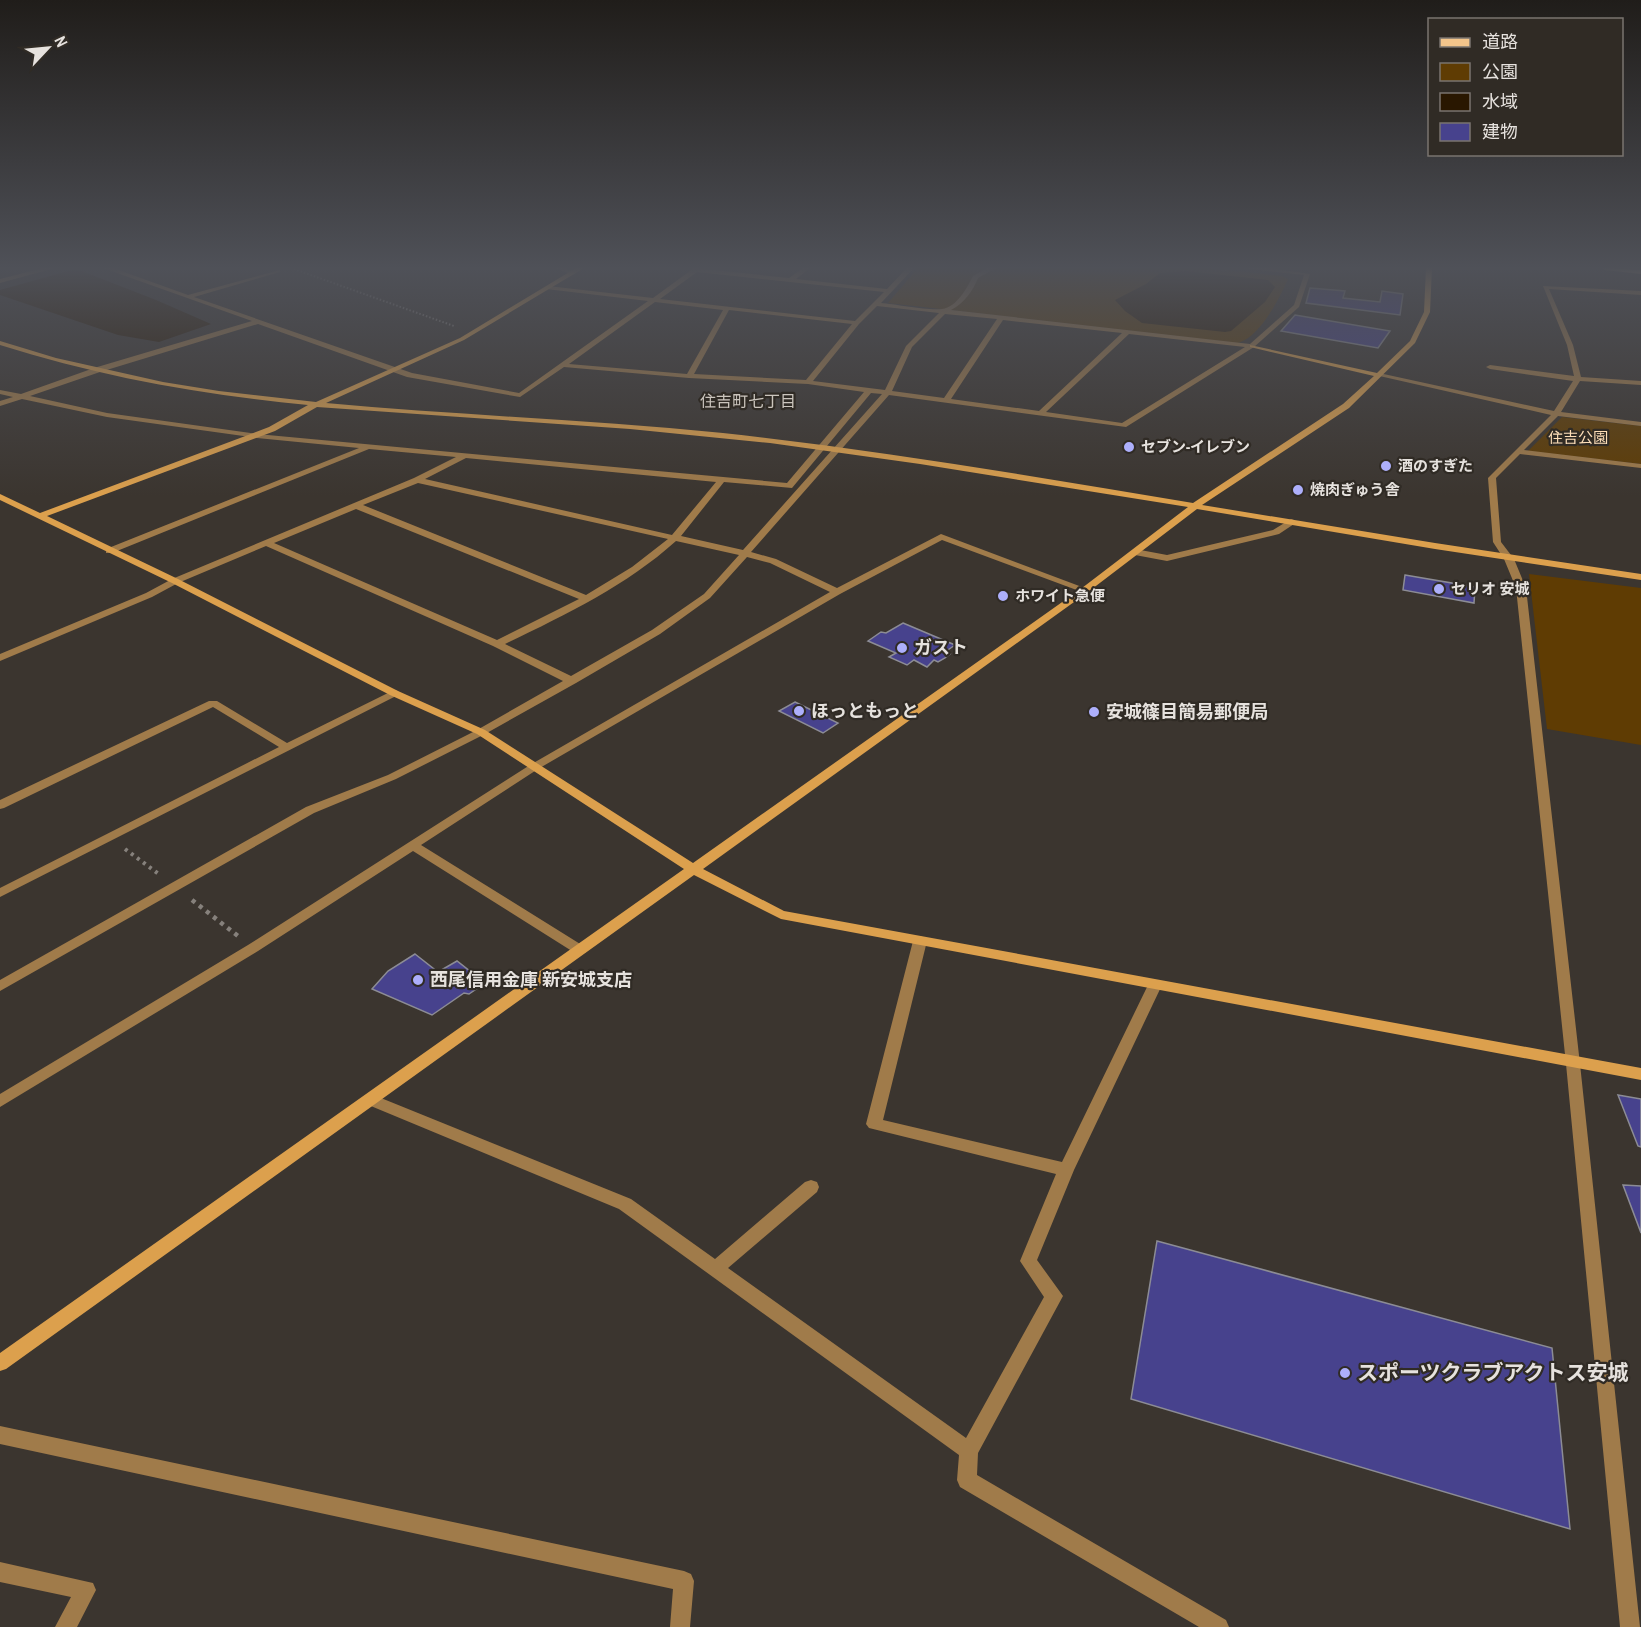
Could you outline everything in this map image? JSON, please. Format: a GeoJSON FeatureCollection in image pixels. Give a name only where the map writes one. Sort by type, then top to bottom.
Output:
{"type":"FeatureCollection","features":[{"type":"Feature","properties":{"kind":"street"},"geometry":{"type":"LineString","coordinates":[[3,344],[150,383],[314,405],[615,426],[819,447],[1196,505],[1509,559],[1641,577]]}},
{"type":"Feature","properties":{"kind":"street"},"geometry":{"type":"LineString","coordinates":[[0,404],[97,370],[184,344]]}},
{"type":"Feature","properties":{"kind":"street"},"geometry":{"type":"LineString","coordinates":[[320,344],[410,375],[520,395],[591,344]]}},
{"type":"Feature","properties":{"kind":"street"},"geometry":{"type":"LineString","coordinates":[[39,516],[257,436],[314,405],[449,344]]}},
{"type":"Feature","properties":{"kind":"street"},"geometry":{"type":"LineString","coordinates":[[688,376],[707,344]]}},
{"type":"Feature","properties":{"kind":"street"},"geometry":{"type":"LineString","coordinates":[[808,382],[840,344]]}},
{"type":"Feature","properties":{"kind":"street"},"geometry":{"type":"LineString","coordinates":[[0,986],[310,810],[392,777],[481,732],[656,632],[707,596],[747,554],[888,392],[911,344]]}},
{"type":"Feature","properties":{"kind":"street"},"geometry":{"type":"LineString","coordinates":[[947,399],[984,344]]}},
{"type":"Feature","properties":{"kind":"street"},"geometry":{"type":"LineString","coordinates":[[1042,412],[1114,344]]}},
{"type":"Feature","properties":{"kind":"street"},"geometry":{"type":"LineString","coordinates":[[1233,344],[1252,346],[1556,414],[1641,424]]}},
{"type":"Feature","properties":{"kind":"street"},"geometry":{"type":"LineString","coordinates":[[561,365],[688,376],[808,382],[1123,424],[1254,344]]}},
{"type":"Feature","properties":{"kind":"street"},"geometry":{"type":"LineString","coordinates":[[0,1363],[1085,590],[1196,505],[1346,405],[1411,344]]}},
{"type":"Feature","properties":{"kind":"street"},"geometry":{"type":"LineString","coordinates":[[1570,344],[1578,379],[1556,414],[1520,453],[1492,478],[1497,542],[1509,559],[1521,588],[1573,1064],[1630,1627]]}},
{"type":"Feature","properties":{"kind":"street"},"geometry":{"type":"LineString","coordinates":[[1490,367],[1578,379],[1641,383]]}},
{"type":"Feature","properties":{"kind":"street"},"geometry":{"type":"LineString","coordinates":[[0,392],[18,398],[107,415],[257,436],[789,486],[819,447],[870,390]]}},
{"type":"Feature","properties":{"kind":"street"},"geometry":{"type":"LineString","coordinates":[[109,551],[369,447]]}},
{"type":"Feature","properties":{"kind":"street"},"geometry":{"type":"LineString","coordinates":[[1520,453],[1641,466]]}},
{"type":"Feature","properties":{"kind":"street"},"geometry":{"type":"LineString","coordinates":[[0,658],[149,595],[175,581],[357,507],[464,456]]}},
{"type":"Feature","properties":{"kind":"street"},"geometry":{"type":"LineString","coordinates":[[417,480],[747,554],[773,561],[837,592]]}},
{"type":"Feature","properties":{"kind":"street"},"geometry":{"type":"LineString","coordinates":[[497,644],[587,599],[674,537],[722,480]]}},
{"type":"Feature","properties":{"kind":"street"},"geometry":{"type":"LineString","coordinates":[[0,496],[109,551],[175,581],[394,693],[481,732],[693,869],[781,915],[1573,1064],[1641,1074]]}},
{"type":"Feature","properties":{"kind":"street"},"geometry":{"type":"LineString","coordinates":[[357,507],[587,599]]}},
{"type":"Feature","properties":{"kind":"street"},"geometry":{"type":"LineString","coordinates":[[1135,552],[1167,558],[1276,532],[1291,522]]}},
{"type":"Feature","properties":{"kind":"street"},"geometry":{"type":"LineString","coordinates":[[0,1101],[253,948],[534,767],[837,592],[941,537],[1085,590]]}},
{"type":"Feature","properties":{"kind":"street"},"geometry":{"type":"LineString","coordinates":[[267,543],[497,644],[572,681]]}},
{"type":"Feature","properties":{"kind":"street"},"geometry":{"type":"LineString","coordinates":[[0,893],[394,693]]}},
{"type":"Feature","properties":{"kind":"street"},"geometry":{"type":"LineString","coordinates":[[0,805],[213,703],[288,748]]}},
{"type":"Feature","properties":{"kind":"street"},"geometry":{"type":"LineString","coordinates":[[414,846],[580,950]]}},
{"type":"Feature","properties":{"kind":"street"},"geometry":{"type":"LineString","coordinates":[[920,942],[874,1124],[1066,1170]]}},
{"type":"Feature","properties":{"kind":"street"},"geometry":{"type":"LineString","coordinates":[[1155,985],[1066,1170],[1028,1261],[1054,1296],[969,1451],[968,1480],[1219,1627]]}},
{"type":"Feature","properties":{"kind":"street"},"geometry":{"type":"LineString","coordinates":[[371,1100],[625,1204],[969,1451]]}},
{"type":"Feature","properties":{"kind":"street"},"geometry":{"type":"LineString","coordinates":[[715,1269],[811,1187]]}},
{"type":"Feature","properties":{"kind":"street"},"geometry":{"type":"LineString","coordinates":[[1,1436],[684,1581],[680,1627]]}},
{"type":"Feature","properties":{"kind":"street"},"geometry":{"type":"LineString","coordinates":[[0,1572],[86,1590],[65,1627]]}},
{"type":"Feature","properties":{"kind":"green space","name":"住吉公園"},"geometry":{"type":"Polygon","coordinates":[[[1562,417],[1641,426],[1641,464],[1528,451],[1562,417]]]}},
{"type":"Feature","properties":{"kind":"green space"},"geometry":{"type":"Polygon","coordinates":[[[1529,574],[1641,588],[1641,745],[1547,729],[1529,574]]]}},
{"type":"Feature","properties":{"kind":"building"},"geometry":{"type":"Polygon","coordinates":[[[1355,344],[1381,344],[1378,348],[1355,344]]]}},
{"type":"Feature","properties":{"kind":"building","name":"セリオ 安城"},"geometry":{"type":"Polygon","coordinates":[[[1405,575],[1475,587],[1474,603],[1403,590],[1405,575]]]}},
{"type":"Feature","properties":{"kind":"building"},"geometry":{"type":"Polygon","coordinates":[[[903,623],[955,645],[945,652],[950,654],[945,658],[938,662],[934,660],[927,667],[914,660],[907,665],[889,657],[896,653],[868,641],[881,632],[886,633],[903,623]]]}},
{"type":"Feature","properties":{"kind":"building"},"geometry":{"type":"Polygon","coordinates":[[[795,702],[838,723],[823,733],[779,711],[795,702]]]}},
{"type":"Feature","properties":{"kind":"building"},"geometry":{"type":"Polygon","coordinates":[[[415,954],[438,972],[457,961],[485,983],[469,994],[464,993],[432,1015],[372,989],[388,971],[415,954]]]}},
{"type":"Feature","properties":{"kind":"building"},"geometry":{"type":"Polygon","coordinates":[[[1618,1095],[1641,1099],[1641,1147],[1638,1146],[1618,1095]]]}},
{"type":"Feature","properties":{"kind":"building"},"geometry":{"type":"Polygon","coordinates":[[[1623,1185],[1641,1186],[1641,1233],[1623,1185]]]}},
{"type":"Feature","properties":{"kind":"building","name":"スポーツクラブアクトス安城"},"geometry":{"type":"Polygon","coordinates":[[[1157,1241],[1552,1348],[1570,1529],[1131,1399],[1157,1241]]]}},
{"type":"Feature","properties":{"kind":"place","name":"セブン-イレブン"},"geometry":{"type":"Point","coordinates":[1129,447]}},
{"type":"Feature","properties":{"kind":"place","name":"酒のすぎた"},"geometry":{"type":"Point","coordinates":[1386,466]}},
{"type":"Feature","properties":{"kind":"place","name":"焼肉ぎゅう舎"},"geometry":{"type":"Point","coordinates":[1298,490]}},
{"type":"Feature","properties":{"kind":"place","name":"セリオ 安城"},"geometry":{"type":"Point","coordinates":[1439,589]}},
{"type":"Feature","properties":{"kind":"place","name":"ホワイト急便"},"geometry":{"type":"Point","coordinates":[1003,596]}},
{"type":"Feature","properties":{"kind":"place","name":"ガスト"},"geometry":{"type":"Point","coordinates":[902,648]}},
{"type":"Feature","properties":{"kind":"place","name":"ほっともっと"},"geometry":{"type":"Point","coordinates":[799,711]}},
{"type":"Feature","properties":{"kind":"place","name":"安城篠目簡易郵便局"},"geometry":{"type":"Point","coordinates":[1094,712]}},
{"type":"Feature","properties":{"kind":"place","name":"西尾信用金庫 新安城支店"},"geometry":{"type":"Point","coordinates":[418,980]}},
{"type":"Feature","properties":{"kind":"place","name":"スポーツクラブアクトス安城"},"geometry":{"type":"Point","coordinates":[1345,1373]}},
{"type":"Feature","properties":{"kind":"district","name":"住吉町七丁目"},"geometry":{"type":"Point","coordinates":[748,401]}}]}
